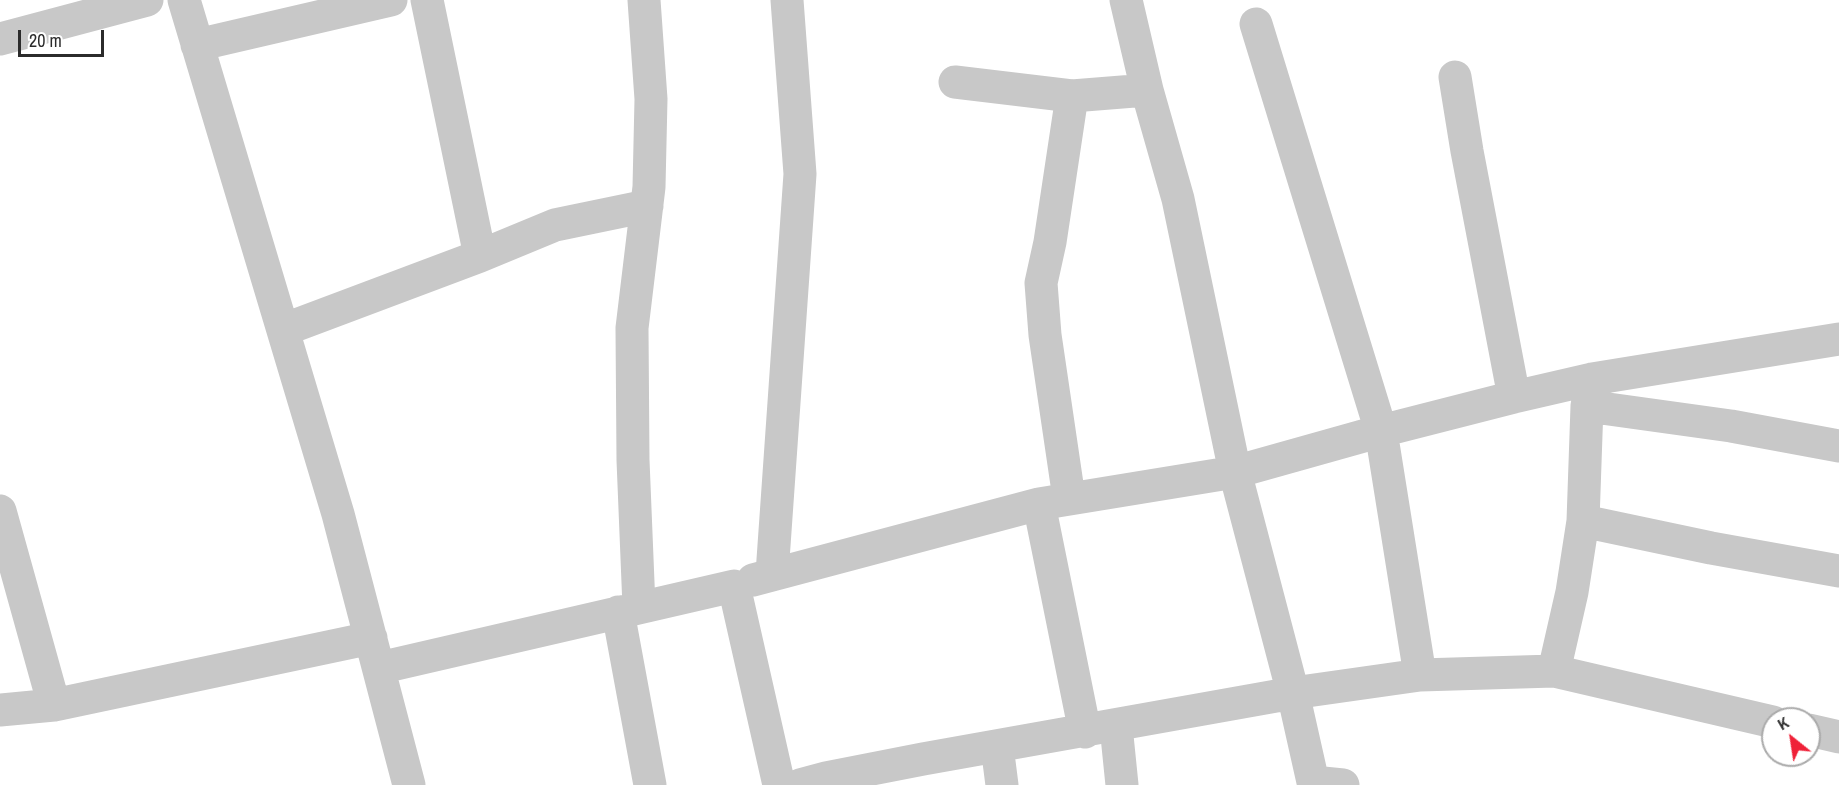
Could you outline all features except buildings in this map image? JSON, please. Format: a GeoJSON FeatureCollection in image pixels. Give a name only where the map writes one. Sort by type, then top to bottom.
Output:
{"type":"FeatureCollection","features":[{"type":"Feature","properties":{"kind":"street"},"geometry":{"type":"LineString","coordinates":[[0,39],[147,0]]}},
{"type":"Feature","properties":{"kind":"street"},"geometry":{"type":"LineString","coordinates":[[184,0],[338,514],[409,785]]}},
{"type":"Feature","properties":{"kind":"street"},"geometry":{"type":"LineString","coordinates":[[197,45],[391,0]]}},
{"type":"Feature","properties":{"kind":"street"},"geometry":{"type":"LineString","coordinates":[[427,0],[480,256]]}},
{"type":"Feature","properties":{"kind":"street"},"geometry":{"type":"LineString","coordinates":[[644,0],[651,99],[649,187],[632,328],[633,460],[628,609],[650,785]]}},
{"type":"Feature","properties":{"kind":"street"},"geometry":{"type":"LineString","coordinates":[[772,574],[800,174],[787,0]]}},
{"type":"Feature","properties":{"kind":"street"},"geometry":{"type":"LineString","coordinates":[[1126,0],[1147,90],[1178,199],[1235,472],[1293,693],[1323,784]]}},
{"type":"Feature","properties":{"kind":"street"},"geometry":{"type":"LineString","coordinates":[[1256,24],[1381,431],[1420,675]]}},
{"type":"Feature","properties":{"kind":"street"},"geometry":{"type":"LineString","coordinates":[[1455,77],[1514,397]]}},
{"type":"Feature","properties":{"kind":"street"},"geometry":{"type":"LineString","coordinates":[[955,82],[1072,96],[1147,90]]}},
{"type":"Feature","properties":{"kind":"street"},"geometry":{"type":"LineString","coordinates":[[1072,96],[1050,242],[1041,284],[1054,501],[1100,729],[1122,785]]}},
{"type":"Feature","properties":{"kind":"street"},"geometry":{"type":"LineString","coordinates":[[283,330],[480,256],[555,225],[647,206]]}},
{"type":"Feature","properties":{"kind":"street"},"geometry":{"type":"LineString","coordinates":[[0,710],[54,705],[628,609],[734,586],[772,574],[1054,501],[1235,472],[1514,397],[1589,392],[1839,339]]}},
{"type":"Feature","properties":{"kind":"street"},"geometry":{"type":"LineString","coordinates":[[1589,392],[1731,426],[1839,446]]}},
{"type":"Feature","properties":{"kind":"street"},"geometry":{"type":"LineString","coordinates":[[1554,671],[1572,592],[1582,521],[1589,392]]}},
{"type":"Feature","properties":{"kind":"street"},"geometry":{"type":"LineString","coordinates":[[0,511],[54,705]]}},
{"type":"Feature","properties":{"kind":"street"},"geometry":{"type":"LineString","coordinates":[[1582,521],[1711,548],[1839,571]]}},
{"type":"Feature","properties":{"kind":"street"},"geometry":{"type":"LineString","coordinates":[[734,586],[798,784],[826,778],[924,772],[997,746],[1293,693],[1420,675],[1554,671],[1761,719]]}},
{"type":"Feature","properties":{"kind":"street"},"geometry":{"type":"LineString","coordinates":[[1821,733],[1839,737]]}},
{"type":"Feature","properties":{"kind":"street"},"geometry":{"type":"LineString","coordinates":[[997,746],[1002,785]]}}]}
